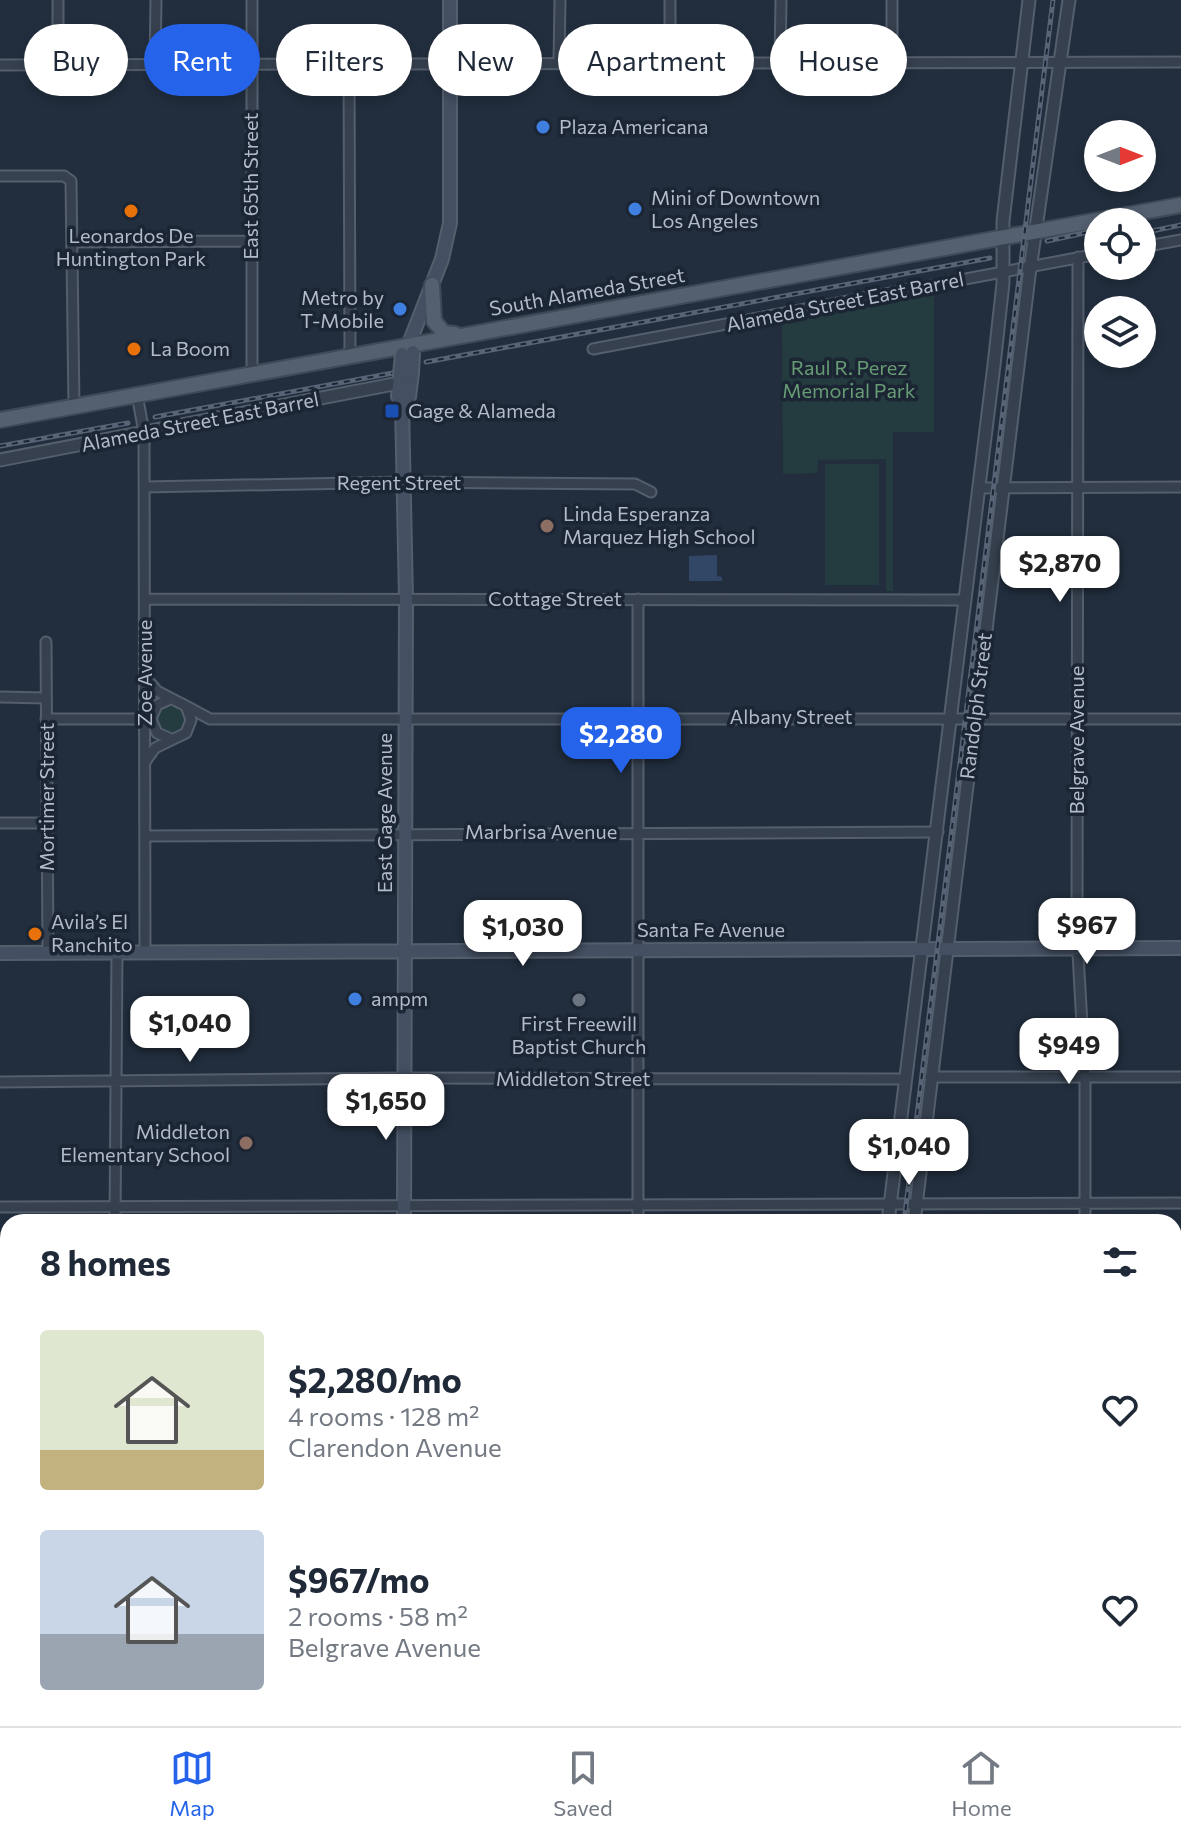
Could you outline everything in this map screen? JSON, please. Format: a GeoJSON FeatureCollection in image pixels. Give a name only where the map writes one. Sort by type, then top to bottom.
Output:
{"type":"FeatureCollection","features":[{"type":"Feature","properties":{"kind":"main road","name":"East Gage Avenue"},"geometry":{"type":"LineString","coordinates":[[450,0],[450,24]]}},
{"type":"Feature","properties":{"kind":"main road","name":"East Gage Avenue"},"geometry":{"type":"LineString","coordinates":[[404,1214],[406,599],[402,405],[409,397],[404,377],[409,351],[450,223],[450,96]]}},
{"type":"Feature","properties":{"kind":"main road","name":"South Alameda Street"},"geometry":{"type":"LineString","coordinates":[[0,420],[350,355],[409,351],[467,334],[1181,205]]}},
{"type":"Feature","properties":{"kind":"main road"},"geometry":{"type":"LineString","coordinates":[[432,285],[432,312],[438,328],[444,333],[467,334]]}},
{"type":"Feature","properties":{"kind":"main road","name":"Santa Fe Avenue"},"geometry":{"type":"LineString","coordinates":[[0,953],[1181,948]]}},
{"type":"Feature","properties":{"kind":"street"},"geometry":{"type":"LineString","coordinates":[[58,0],[58,24]]}},
{"type":"Feature","properties":{"kind":"street"},"geometry":{"type":"LineString","coordinates":[[156,0],[156,24]]}},
{"type":"Feature","properties":{"kind":"street","name":"East 65th Street"},"geometry":{"type":"LineString","coordinates":[[252,0],[252,24]]}},
{"type":"Feature","properties":{"kind":"street"},"geometry":{"type":"LineString","coordinates":[[560,0],[560,24]]}},
{"type":"Feature","properties":{"kind":"street"},"geometry":{"type":"LineString","coordinates":[[670,0],[670,24]]}},
{"type":"Feature","properties":{"kind":"street"},"geometry":{"type":"LineString","coordinates":[[781,0],[781,24]]}},
{"type":"Feature","properties":{"kind":"street"},"geometry":{"type":"LineString","coordinates":[[892,0],[892,24]]}},
{"type":"Feature","properties":{"kind":"street","name":"Randolph Street"},"geometry":{"type":"LineString","coordinates":[[889,1214],[979,488],[1003,273],[1002,238],[1029,0]]}},
{"type":"Feature","properties":{"kind":"street","name":"Randolph Street"},"geometry":{"type":"LineString","coordinates":[[915,1214],[1030,267],[1069,0]]}},
{"type":"Feature","properties":{"kind":"street"},"geometry":{"type":"LineString","coordinates":[[907,62],[1181,62]]}},
{"type":"Feature","properties":{"kind":"street"},"geometry":{"type":"LineString","coordinates":[[0,65],[24,65]]}},
{"type":"Feature","properties":{"kind":"street","name":"East 65th Street"},"geometry":{"type":"LineString","coordinates":[[252,96],[252,373]]}},
{"type":"Feature","properties":{"kind":"street"},"geometry":{"type":"LineString","coordinates":[[349,96],[350,355]]}},
{"type":"Feature","properties":{"kind":"street"},"geometry":{"type":"LineString","coordinates":[[0,176],[69,177],[74,406]]}},
{"type":"Feature","properties":{"kind":"street"},"geometry":{"type":"LineString","coordinates":[[1156,244],[1181,240]]}},
{"type":"Feature","properties":{"kind":"street"},"geometry":{"type":"LineString","coordinates":[[72,242],[251,241]]}},
{"type":"Feature","properties":{"kind":"street","name":"Alameda Street East Barrel"},"geometry":{"type":"LineString","coordinates":[[593,349],[1084,256]]}},
{"type":"Feature","properties":{"kind":"street","name":"Belgrave Avenue"},"geometry":{"type":"LineString","coordinates":[[1078,257],[1077,720],[1085,1214]]}},
{"type":"Feature","properties":{"kind":"street","name":"Alameda Street East Barrel"},"geometry":{"type":"LineString","coordinates":[[0,460],[144,433],[404,377]]}},
{"type":"Feature","properties":{"kind":"street","name":"Zoe Avenue"},"geometry":{"type":"LineString","coordinates":[[137,394],[144,433],[148,719],[145,762],[145,952]]}},
{"type":"Feature","properties":{"kind":"street","name":"Regent Street"},"geometry":{"type":"LineString","coordinates":[[144,487],[403,482],[635,484],[651,492]]}},
{"type":"Feature","properties":{"kind":"street"},"geometry":{"type":"LineString","coordinates":[[979,488],[1181,487]]}},
{"type":"Feature","properties":{"kind":"street","name":"Cottage Street"},"geometry":{"type":"LineString","coordinates":[[145,599],[965,600]]}},
{"type":"Feature","properties":{"kind":"street"},"geometry":{"type":"LineString","coordinates":[[638,599],[638,1214]]}},
{"type":"Feature","properties":{"kind":"street","name":"Mortimer Street"},"geometry":{"type":"LineString","coordinates":[[46,642],[48,952]]}},
{"type":"Feature","properties":{"kind":"street","name":"Albany Street"},"geometry":{"type":"LineString","coordinates":[[145,675],[156,691],[210,719],[1181,719]]}},
{"type":"Feature","properties":{"kind":"street"},"geometry":{"type":"LineString","coordinates":[[0,697],[46,698]]}},
{"type":"Feature","properties":{"kind":"street"},"geometry":{"type":"LineString","coordinates":[[148,719],[157,705],[171,699]]}},
{"type":"Feature","properties":{"kind":"street"},"geometry":{"type":"LineString","coordinates":[[186,706],[191,720],[186,733]]}},
{"type":"Feature","properties":{"kind":"street"},"geometry":{"type":"LineString","coordinates":[[46,719],[148,719]]}},
{"type":"Feature","properties":{"kind":"street"},"geometry":{"type":"LineString","coordinates":[[148,719],[157,733],[171,739]]}},
{"type":"Feature","properties":{"kind":"street","name":"Albany Street"},"geometry":{"type":"LineString","coordinates":[[145,762],[155,748],[210,719]]}},
{"type":"Feature","properties":{"kind":"street"},"geometry":{"type":"LineString","coordinates":[[0,823],[47,823]]}},
{"type":"Feature","properties":{"kind":"street","name":"Marbrisa Avenue"},"geometry":{"type":"LineString","coordinates":[[145,836],[938,832]]}},
{"type":"Feature","properties":{"kind":"street"},"geometry":{"type":"LineString","coordinates":[[115,1214],[117,952]]}},
{"type":"Feature","properties":{"kind":"street"},"geometry":{"type":"LineString","coordinates":[[930,1077],[1181,1077]]}},
{"type":"Feature","properties":{"kind":"street","name":"Middleton Street"},"geometry":{"type":"LineString","coordinates":[[0,1082],[404,1078],[905,1079]]}},
{"type":"Feature","properties":{"kind":"street"},"geometry":{"type":"LineString","coordinates":[[0,1207],[1181,1203]]}},
{"type":"Feature","properties":{"kind":"green space","name":"Raul R. Perez Memorial Park"},"geometry":{"type":"Polygon","coordinates":[[[934,295],[934,432],[893,432],[893,591],[886,591],[886,459],[818,460],[817,473],[783,474],[782,323],[934,295]]]}},
{"type":"Feature","properties":{"kind":"green space"},"geometry":{"type":"Polygon","coordinates":[[[825,464],[879,464],[879,585],[825,585],[825,464]]]}},
{"type":"Feature","properties":{"kind":"green space"},"geometry":{"type":"Polygon","coordinates":[[[172,703],[183,708],[188,719],[183,730],[172,735],[161,730],[156,719],[161,708],[172,703]]]}},
{"type":"Feature","properties":{"kind":"water"},"geometry":{"type":"Polygon","coordinates":[[[717,555],[717,576],[722,577],[722,581],[689,581],[689,556],[717,555]]]}},
{"type":"Feature","properties":{"kind":"railway"},"geometry":{"type":"LineString","coordinates":[[905,1214],[1053,0]]}},
{"type":"Feature","properties":{"kind":"railway"},"geometry":{"type":"LineString","coordinates":[[1156,230],[1181,225]]}},
{"type":"Feature","properties":{"kind":"railway"},"geometry":{"type":"LineString","coordinates":[[1047,241],[1084,233]]}},
{"type":"Feature","properties":{"kind":"railway"},"geometry":{"type":"LineString","coordinates":[[426,362],[990,258]]}},
{"type":"Feature","properties":{"kind":"railway"},"geometry":{"type":"LineString","coordinates":[[155,417],[393,373]]}},
{"type":"Feature","properties":{"kind":"railway"},"geometry":{"type":"LineString","coordinates":[[0,446],[128,423]]}},
{"type":"Feature","properties":{"kind":"place","name":"Plaza Americana"},"geometry":{"type":"Point","coordinates":[543,127]}},
{"type":"Feature","properties":{"kind":"place","name":"Mini of Downtown Los Angeles"},"geometry":{"type":"Point","coordinates":[635,209]}},
{"type":"Feature","properties":{"kind":"place","name":"Leonardos De Huntington Park"},"geometry":{"type":"Point","coordinates":[131,211]}},
{"type":"Feature","properties":{"kind":"place","name":"Metro by T-Mobile"},"geometry":{"type":"Point","coordinates":[400,309]}},
{"type":"Feature","properties":{"kind":"place","name":"La Boom"},"geometry":{"type":"Point","coordinates":[134,349]}},
{"type":"Feature","properties":{"kind":"place","name":"Gage & Alameda"},"geometry":{"type":"Point","coordinates":[392,411]}},
{"type":"Feature","properties":{"kind":"place","name":"Linda Esperanza Marquez High School"},"geometry":{"type":"Point","coordinates":[547,526]}},
{"type":"Feature","properties":{"kind":"place","name":"Avila’s El Ranchito"},"geometry":{"type":"Point","coordinates":[35,934]}},
{"type":"Feature","properties":{"kind":"place","name":"ampm"},"geometry":{"type":"Point","coordinates":[355,999]}},
{"type":"Feature","properties":{"kind":"place","name":"First Freewill Baptist Church"},"geometry":{"type":"Point","coordinates":[579,1000]}},
{"type":"Feature","properties":{"kind":"place","name":"Middleton Elementary School"},"geometry":{"type":"Point","coordinates":[246,1143]}}]}
